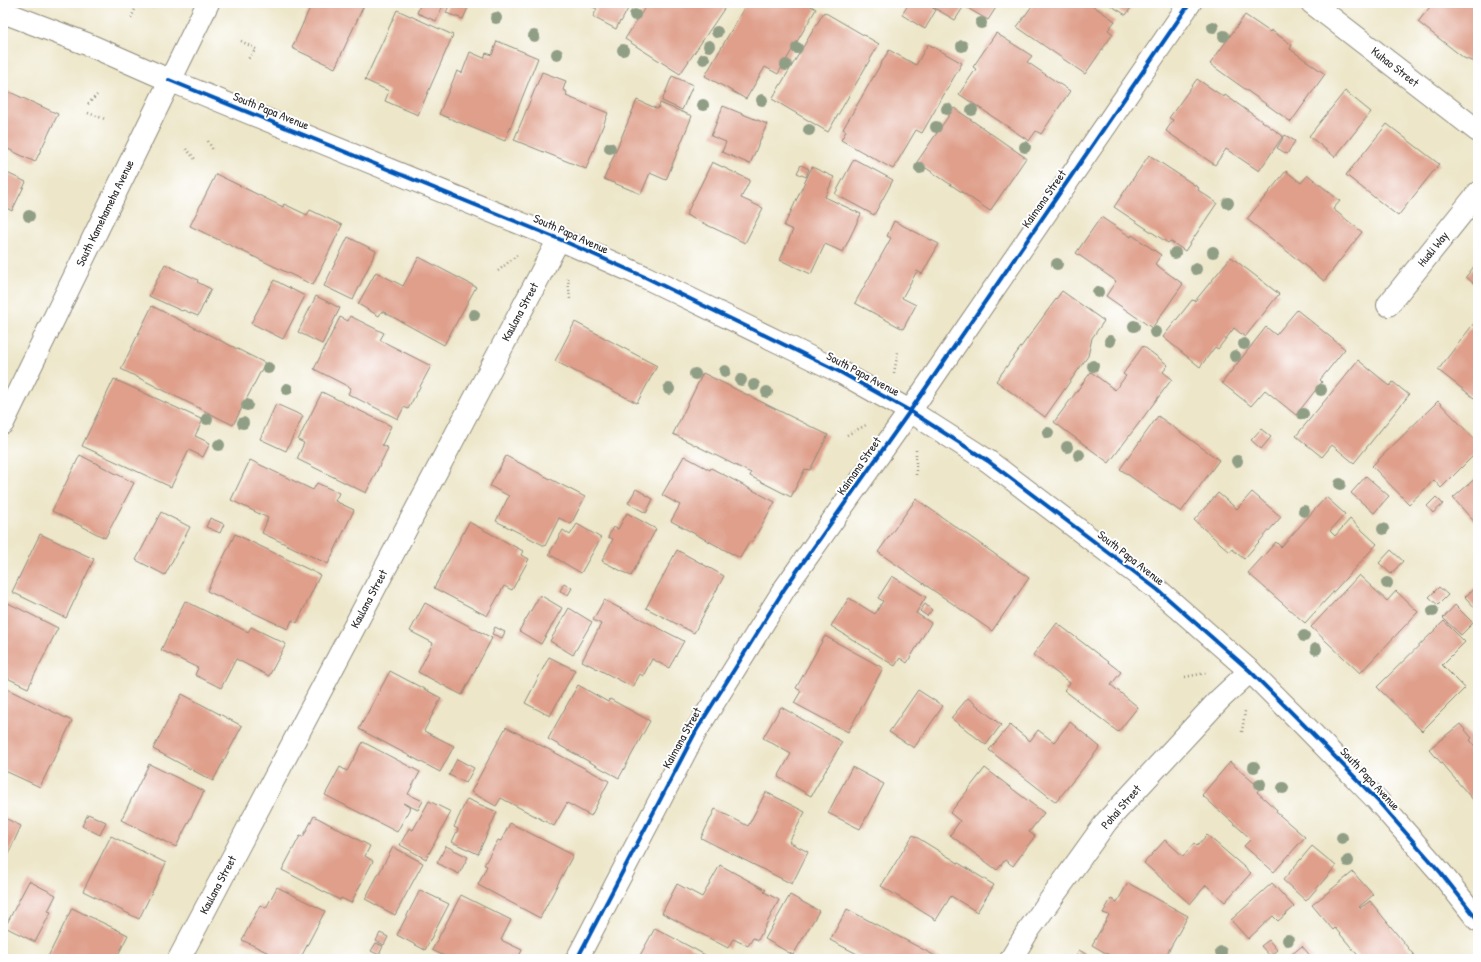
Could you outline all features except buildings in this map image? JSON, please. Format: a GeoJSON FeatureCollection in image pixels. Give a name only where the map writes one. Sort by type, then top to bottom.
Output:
{"type":"FeatureCollection","features":[{"type":"Feature","properties":{"kind":"street","name":"South Kamehameha Avenue"},"geometry":{"type":"LineString","coordinates":[[3,424],[208,3]]}},
{"type":"Feature","properties":{"kind":"street","name":"Kaimana Street"},"geometry":{"type":"LineString","coordinates":[[577,959],[696,731],[785,588],[910,411],[1190,3]]}},
{"type":"Feature","properties":{"kind":"street","name":"Kuhao Street"},"geometry":{"type":"LineString","coordinates":[[1312,3],[1478,131]]}},
{"type":"Feature","properties":{"kind":"street","name":"South Papa Avenue"},"geometry":{"type":"LineString","coordinates":[[3,12],[87,44],[170,80],[559,239],[645,277],[784,344],[840,372],[910,411],[988,461],[1151,586],[1250,671],[1377,800],[1478,920]]}},
{"type":"Feature","properties":{"kind":"street","name":"Huali Way"},"geometry":{"type":"LineString","coordinates":[[1388,305],[1478,193]]}},
{"type":"Feature","properties":{"kind":"street","name":"Kaulana Street"},"geometry":{"type":"LineString","coordinates":[[179,959],[559,239]]}},
{"type":"Feature","properties":{"kind":"street","name":"Pohai Street"},"geometry":{"type":"LineString","coordinates":[[1011,959],[1028,931],[1107,821],[1204,716],[1250,671]]}},
{"type":"Feature","properties":{"kind":"path"},"geometry":{"type":"LineString","coordinates":[[132,18],[139,3],[154,8]]}},
{"type":"Feature","properties":{"kind":"path"},"geometry":{"type":"LineString","coordinates":[[241,41],[256,49],[248,59]]}},
{"type":"Feature","properties":{"kind":"path"},"geometry":{"type":"LineString","coordinates":[[88,104],[97,95]]}},
{"type":"Feature","properties":{"kind":"path"},"geometry":{"type":"LineString","coordinates":[[88,113],[105,119]]}},
{"type":"Feature","properties":{"kind":"path"},"geometry":{"type":"LineString","coordinates":[[208,141],[213,150]]}},
{"type":"Feature","properties":{"kind":"path"},"geometry":{"type":"LineString","coordinates":[[186,149],[196,159]]}},
{"type":"Feature","properties":{"kind":"path"},"geometry":{"type":"LineString","coordinates":[[498,271],[517,255]]}},
{"type":"Feature","properties":{"kind":"path"},"geometry":{"type":"LineString","coordinates":[[567,275],[570,299]]}},
{"type":"Feature","properties":{"kind":"path"},"geometry":{"type":"LineString","coordinates":[[894,374],[898,352]]}},
{"type":"Feature","properties":{"kind":"path"},"geometry":{"type":"LineString","coordinates":[[847,434],[871,423]]}},
{"type":"Feature","properties":{"kind":"path"},"geometry":{"type":"LineString","coordinates":[[916,450],[916,476]]}},
{"type":"Feature","properties":{"kind":"path"},"geometry":{"type":"LineString","coordinates":[[1185,677],[1206,672]]}},
{"type":"Feature","properties":{"kind":"path"},"geometry":{"type":"LineString","coordinates":[[1242,732],[1245,710]]}},
{"type":"Feature","properties":{"kind":"cycle path"},"geometry":{"type":"LineString","coordinates":[[577,959],[696,731],[785,588],[910,411],[1190,3]]}},
{"type":"Feature","properties":{"kind":"cycle path"},"geometry":{"type":"LineString","coordinates":[[169,80],[559,239],[645,277],[840,372],[910,411],[988,461],[1158,590],[1250,671],[1377,800],[1441,873],[1478,920]]}}]}
